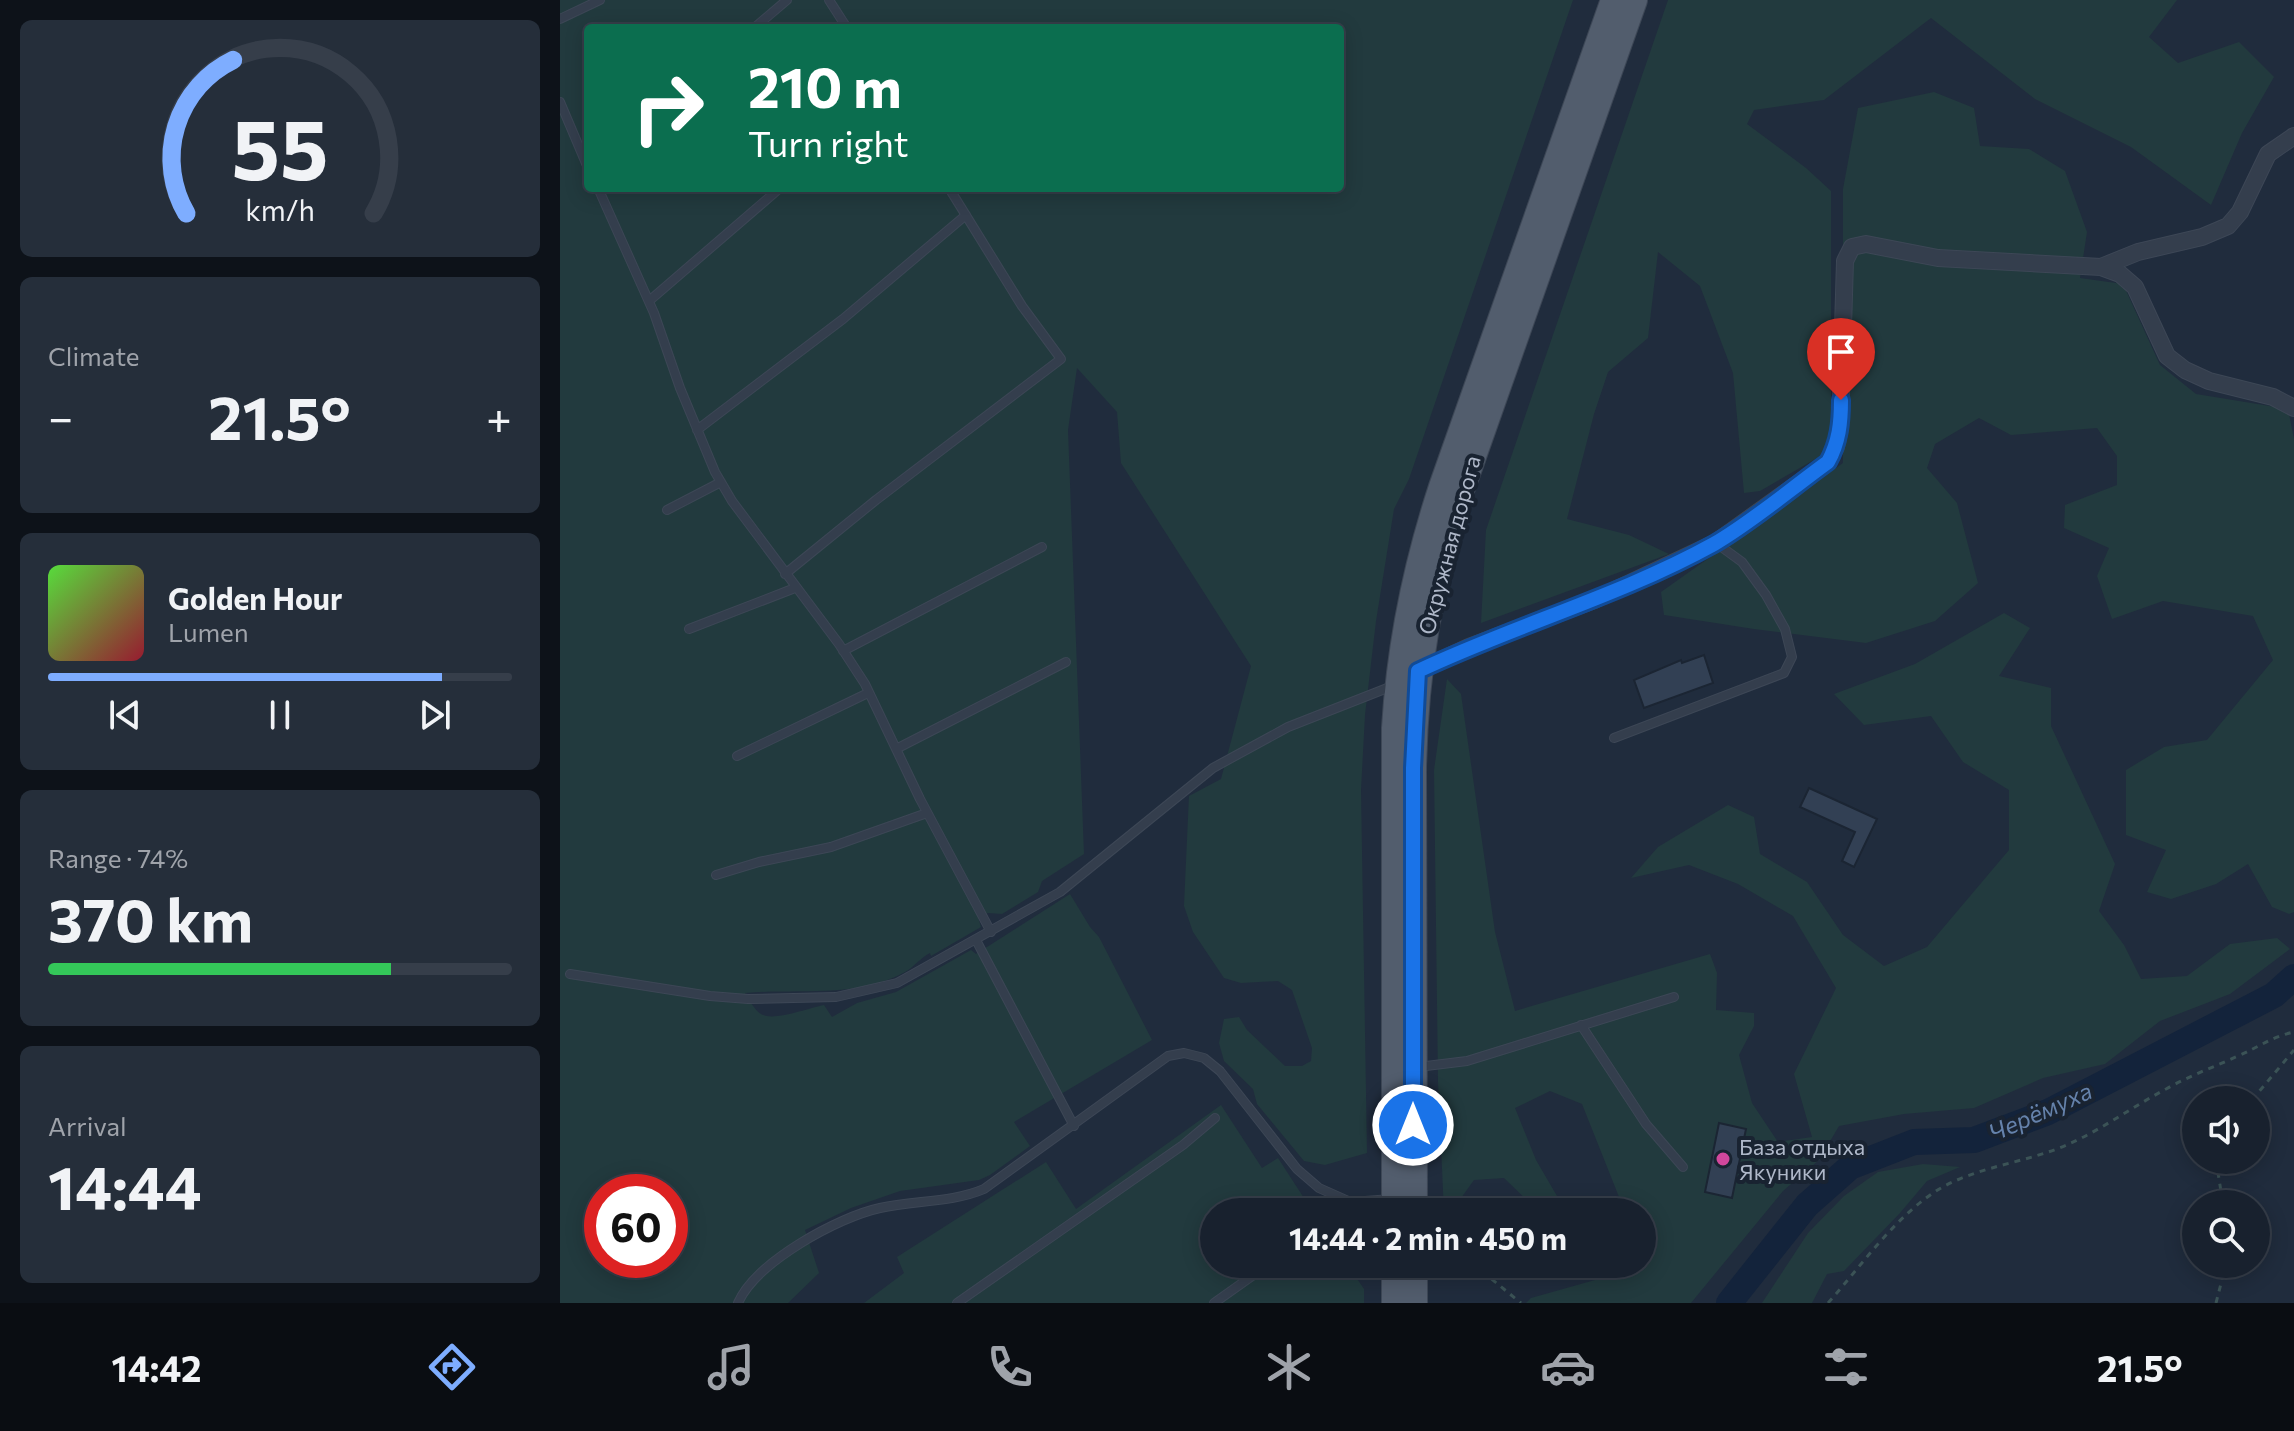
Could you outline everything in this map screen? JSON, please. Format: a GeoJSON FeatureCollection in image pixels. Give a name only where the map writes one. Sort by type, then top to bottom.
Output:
{"type":"FeatureCollection","features":[{"type":"Feature","properties":{"kind":"main road","name":"Окружная дорога"},"geometry":{"type":"LineString","coordinates":[[1402,1198],[1413,1067],[1413,768],[1408,677],[1410,602],[1431,520],[1614,0]]}},
{"type":"Feature","properties":{"kind":"main road","name":"Окружная дорога"},"geometry":{"type":"LineString","coordinates":[[1401,1198],[1394,768],[1408,677],[1449,525],[1634,0]]}},
{"type":"Feature","properties":{"kind":"main road"},"geometry":{"type":"LineString","coordinates":[[1395,1278],[1395,1303]]}},
{"type":"Feature","properties":{"kind":"main road"},"geometry":{"type":"LineString","coordinates":[[1414,1278],[1414,1303]]}},
{"type":"Feature","properties":{"kind":"street"},"geometry":{"type":"LineString","coordinates":[[2101,267],[2138,252],[2202,237],[2228,226],[2240,212],[2268,154],[2292,137]]}},
{"type":"Feature","properties":{"kind":"street"},"geometry":{"type":"LineString","coordinates":[[1408,677],[1469,647],[1594,600],[1715,543],[1828,462],[1836,447],[1840,428],[1845,261],[1852,247],[1866,244],[1952,260],[2101,267],[2120,274],[2135,287],[2167,356],[2185,370],[2209,381],[2273,397],[2294,408]]}},
{"type":"Feature","properties":{"kind":"lane"},"geometry":{"type":"LineString","coordinates":[[560,19],[600,0]]}},
{"type":"Feature","properties":{"kind":"lane"},"geometry":{"type":"LineString","coordinates":[[759,24],[787,0]]}},
{"type":"Feature","properties":{"kind":"lane"},"geometry":{"type":"LineString","coordinates":[[829,0],[844,24]]}},
{"type":"Feature","properties":{"kind":"lane"},"geometry":{"type":"LineString","coordinates":[[560,102],[584,159]]}},
{"type":"Feature","properties":{"kind":"lane"},"geometry":{"type":"LineString","coordinates":[[600,192],[649,301],[697,430],[721,482],[843,651],[868,693],[927,813],[991,932]]}},
{"type":"Feature","properties":{"kind":"lane"},"geometry":{"type":"LineString","coordinates":[[649,301],[775,192]]}},
{"type":"Feature","properties":{"kind":"lane"},"geometry":{"type":"LineString","coordinates":[[785,574],[876,500],[1061,359],[1022,306],[952,192]]}},
{"type":"Feature","properties":{"kind":"lane"},"geometry":{"type":"LineString","coordinates":[[697,430],[843,319],[966,215]]}},
{"type":"Feature","properties":{"kind":"lane"},"geometry":{"type":"LineString","coordinates":[[667,510],[721,482]]}},
{"type":"Feature","properties":{"kind":"lane"},"geometry":{"type":"LineString","coordinates":[[1614,738],[1784,673],[1792,657],[1785,629],[1742,562],[1715,543]]}},
{"type":"Feature","properties":{"kind":"lane"},"geometry":{"type":"LineString","coordinates":[[843,651],[1042,547]]}},
{"type":"Feature","properties":{"kind":"lane"},"geometry":{"type":"LineString","coordinates":[[689,629],[795,588]]}},
{"type":"Feature","properties":{"kind":"lane"},"geometry":{"type":"LineString","coordinates":[[896,749],[1066,662]]}},
{"type":"Feature","properties":{"kind":"lane"},"geometry":{"type":"LineString","coordinates":[[570,974],[748,999],[836,997],[897,983],[991,932],[1079,878],[1213,768],[1288,727],[1408,677]]}},
{"type":"Feature","properties":{"kind":"lane"},"geometry":{"type":"LineString","coordinates":[[737,756],[868,693]]}},
{"type":"Feature","properties":{"kind":"lane"},"geometry":{"type":"LineString","coordinates":[[716,875],[759,862],[831,847],[927,813]]}},
{"type":"Feature","properties":{"kind":"lane"},"geometry":{"type":"LineString","coordinates":[[976,940],[1074,1126]]}},
{"type":"Feature","properties":{"kind":"lane"},"geometry":{"type":"LineString","coordinates":[[1413,1067],[1467,1061],[1674,997]]}},
{"type":"Feature","properties":{"kind":"lane"},"geometry":{"type":"LineString","coordinates":[[1581,1025],[1646,1124],[1683,1167]]}},
{"type":"Feature","properties":{"kind":"lane"},"geometry":{"type":"LineString","coordinates":[[738,1303],[741,1295],[772,1264],[813,1234],[876,1208],[963,1198],[984,1189],[1168,1056],[1184,1053],[1204,1058],[1220,1071],[1297,1169],[1319,1188],[1342,1198]]}},
{"type":"Feature","properties":{"kind":"lane"},"geometry":{"type":"LineString","coordinates":[[957,1303],[1183,1145],[1215,1118]]}},
{"type":"Feature","properties":{"kind":"lane"},"geometry":{"type":"LineString","coordinates":[[1214,1303],[1249,1278]]}},
{"type":"Feature","properties":{"kind":"path"},"geometry":{"type":"LineString","coordinates":[[1828,1303],[1873,1248],[1935,1191],[2019,1159],[2067,1145],[2115,1121],[2166,1088],[2272,1037],[2294,1032]]}},
{"type":"Feature","properties":{"kind":"path"},"geometry":{"type":"LineString","coordinates":[[2264,1086],[2294,1050]]}},
{"type":"Feature","properties":{"kind":"path"},"geometry":{"type":"LineString","coordinates":[[1490,1278],[1521,1303]]}},
{"type":"Feature","properties":{"kind":"path"},"geometry":{"type":"LineString","coordinates":[[2216,1303],[2222,1278]]}},
{"type":"Feature","properties":{"kind":"green space"},"geometry":{"type":"Polygon","coordinates":[[[560,0],[1573,0],[1409,479],[1394,509],[1376,621],[1365,715],[1361,790],[1367,1153],[1325,1165],[1304,1161],[1257,1104],[1253,1089],[1224,1061],[1219,1043],[1224,1019],[1239,1017],[1247,1030],[1285,1066],[1302,1066],[1311,1061],[1312,1048],[1292,990],[1278,981],[1241,983],[1224,978],[1193,932],[1184,906],[1189,796],[1221,779],[1251,666],[1121,463],[1117,412],[1077,368],[1068,430],[1084,854],[1042,881],[1038,892],[1002,914],[988,913],[978,917],[981,927],[886,980],[826,991],[745,993],[757,1010],[766,1016],[824,1005],[832,1017],[857,1003],[896,992],[971,950],[976,954],[1070,894],[1099,937],[1152,1040],[1014,1122],[1030,1146],[990,1175],[979,1180],[900,1191],[851,1208],[805,1230],[819,1273],[788,1303],[560,1303],[560,0]]]}},
{"type":"Feature","properties":{"kind":"green space"},"geometry":{"type":"Polygon","coordinates":[[[1668,0],[2177,0],[2149,37],[2178,63],[2239,42],[2274,77],[2242,133],[2211,205],[2131,147],[2035,99],[1931,18],[1824,100],[1754,110],[1747,124],[1831,191],[1831,450],[1760,491],[1744,493],[1733,373],[1700,286],[1658,252],[1648,338],[1608,372],[1567,519],[1629,535],[1669,554],[1481,623],[1486,530],[1668,0]]]}},
{"type":"Feature","properties":{"kind":"green space"},"geometry":{"type":"Polygon","coordinates":[[[1934,92],[1974,108],[1980,146],[2029,149],[2065,171],[2087,232],[2080,278],[2123,284],[2160,365],[2196,394],[2288,409],[2294,439],[2294,912],[2289,914],[2272,907],[2248,864],[2216,884],[2171,899],[2147,892],[2166,850],[2126,835],[2126,770],[2164,747],[2207,740],[2273,660],[2253,616],[2163,601],[2112,619],[2097,576],[2109,548],[2064,528],[2065,505],[2117,485],[2117,456],[2097,428],[2011,435],[1979,418],[1935,444],[1927,468],[1957,503],[1978,583],[1935,621],[1866,643],[1664,615],[1661,592],[1843,463],[1843,189],[1858,108],[1934,92]]]}},
{"type":"Feature","properties":{"kind":"green space"},"geometry":{"type":"Polygon","coordinates":[[[2004,613],[2030,628],[1999,676],[2051,688],[2051,726],[2115,864],[2099,911],[2124,945],[2141,979],[2187,976],[2230,944],[2277,938],[2290,949],[2230,994],[2160,1021],[2105,1064],[2043,1078],[1974,1108],[1904,1114],[1839,1126],[1819,1160],[1783,1191],[1691,1303],[1526,1303],[1531,1298],[1597,1278],[1656,1278],[1656,1198],[1619,1198],[1582,1104],[1550,1091],[1515,1108],[1536,1160],[1558,1198],[1525,1198],[1504,1178],[1474,1180],[1461,1198],[1443,1198],[1438,1082],[1434,770],[1447,679],[1461,694],[1495,932],[1515,1011],[1710,954],[1717,973],[1716,1010],[1754,1013],[1754,1026],[1739,1055],[1752,1103],[1778,1142],[1812,1137],[1794,1074],[1836,988],[1793,916],[1738,884],[1689,865],[1631,878],[1658,847],[1728,805],[1754,817],[1760,854],[1807,882],[1843,935],[1884,966],[1927,947],[2009,850],[2009,790],[1963,762],[1931,716],[1864,725],[1834,694],[1915,664],[2004,613]]]}},
{"type":"Feature","properties":{"kind":"green space"},"geometry":{"type":"Polygon","coordinates":[[[1221,1105],[1262,1168],[1278,1158],[1304,1198],[1200,1198],[1200,1278],[1357,1278],[1364,1289],[1364,1303],[864,1303],[904,1273],[897,1257],[1046,1162],[1076,1209],[1221,1105]]]}},
{"type":"Feature","properties":{"kind":"green space"},"geometry":{"type":"Polygon","coordinates":[[[1923,1164],[1960,1167],[1927,1181],[1844,1271],[1827,1274],[1812,1303],[1762,1303],[1808,1233],[1844,1196],[1878,1172],[1923,1164]]]}},
{"type":"Feature","properties":{"kind":"building"},"geometry":{"type":"Polygon","coordinates":[[[1704,655],[1713,683],[1644,708],[1634,680],[1681,660],[1682,663],[1704,655]]]}},
{"type":"Feature","properties":{"kind":"building"},"geometry":{"type":"Polygon","coordinates":[[[1809,788],[1877,819],[1854,867],[1842,861],[1855,832],[1800,807],[1809,788]]]}},
{"type":"Feature","properties":{"kind":"building"},"geometry":{"type":"Polygon","coordinates":[[[1719,1123],[1746,1129],[1732,1198],[1705,1192],[1719,1123]]]}},
{"type":"Feature","properties":{"kind":"waterway","name":"Черёмуха"},"geometry":{"type":"LineString","coordinates":[[1729,1303],[1807,1205],[1850,1167],[1914,1142],[1974,1140],[2048,1112],[2274,995],[2294,977]]}},
{"type":"Feature","properties":{"kind":"place","name":"База отдыха Якуники"},"geometry":{"type":"Point","coordinates":[1723,1159]}},
{"type":"Feature","properties":{"kind":"route"},"geometry":{"type":"LineString","coordinates":[[1413,1125],[1413,768],[1418,671],[1469,647],[1594,600],[1715,543],[1828,462],[1836,447],[1840,428],[1841,400]]}}]}
